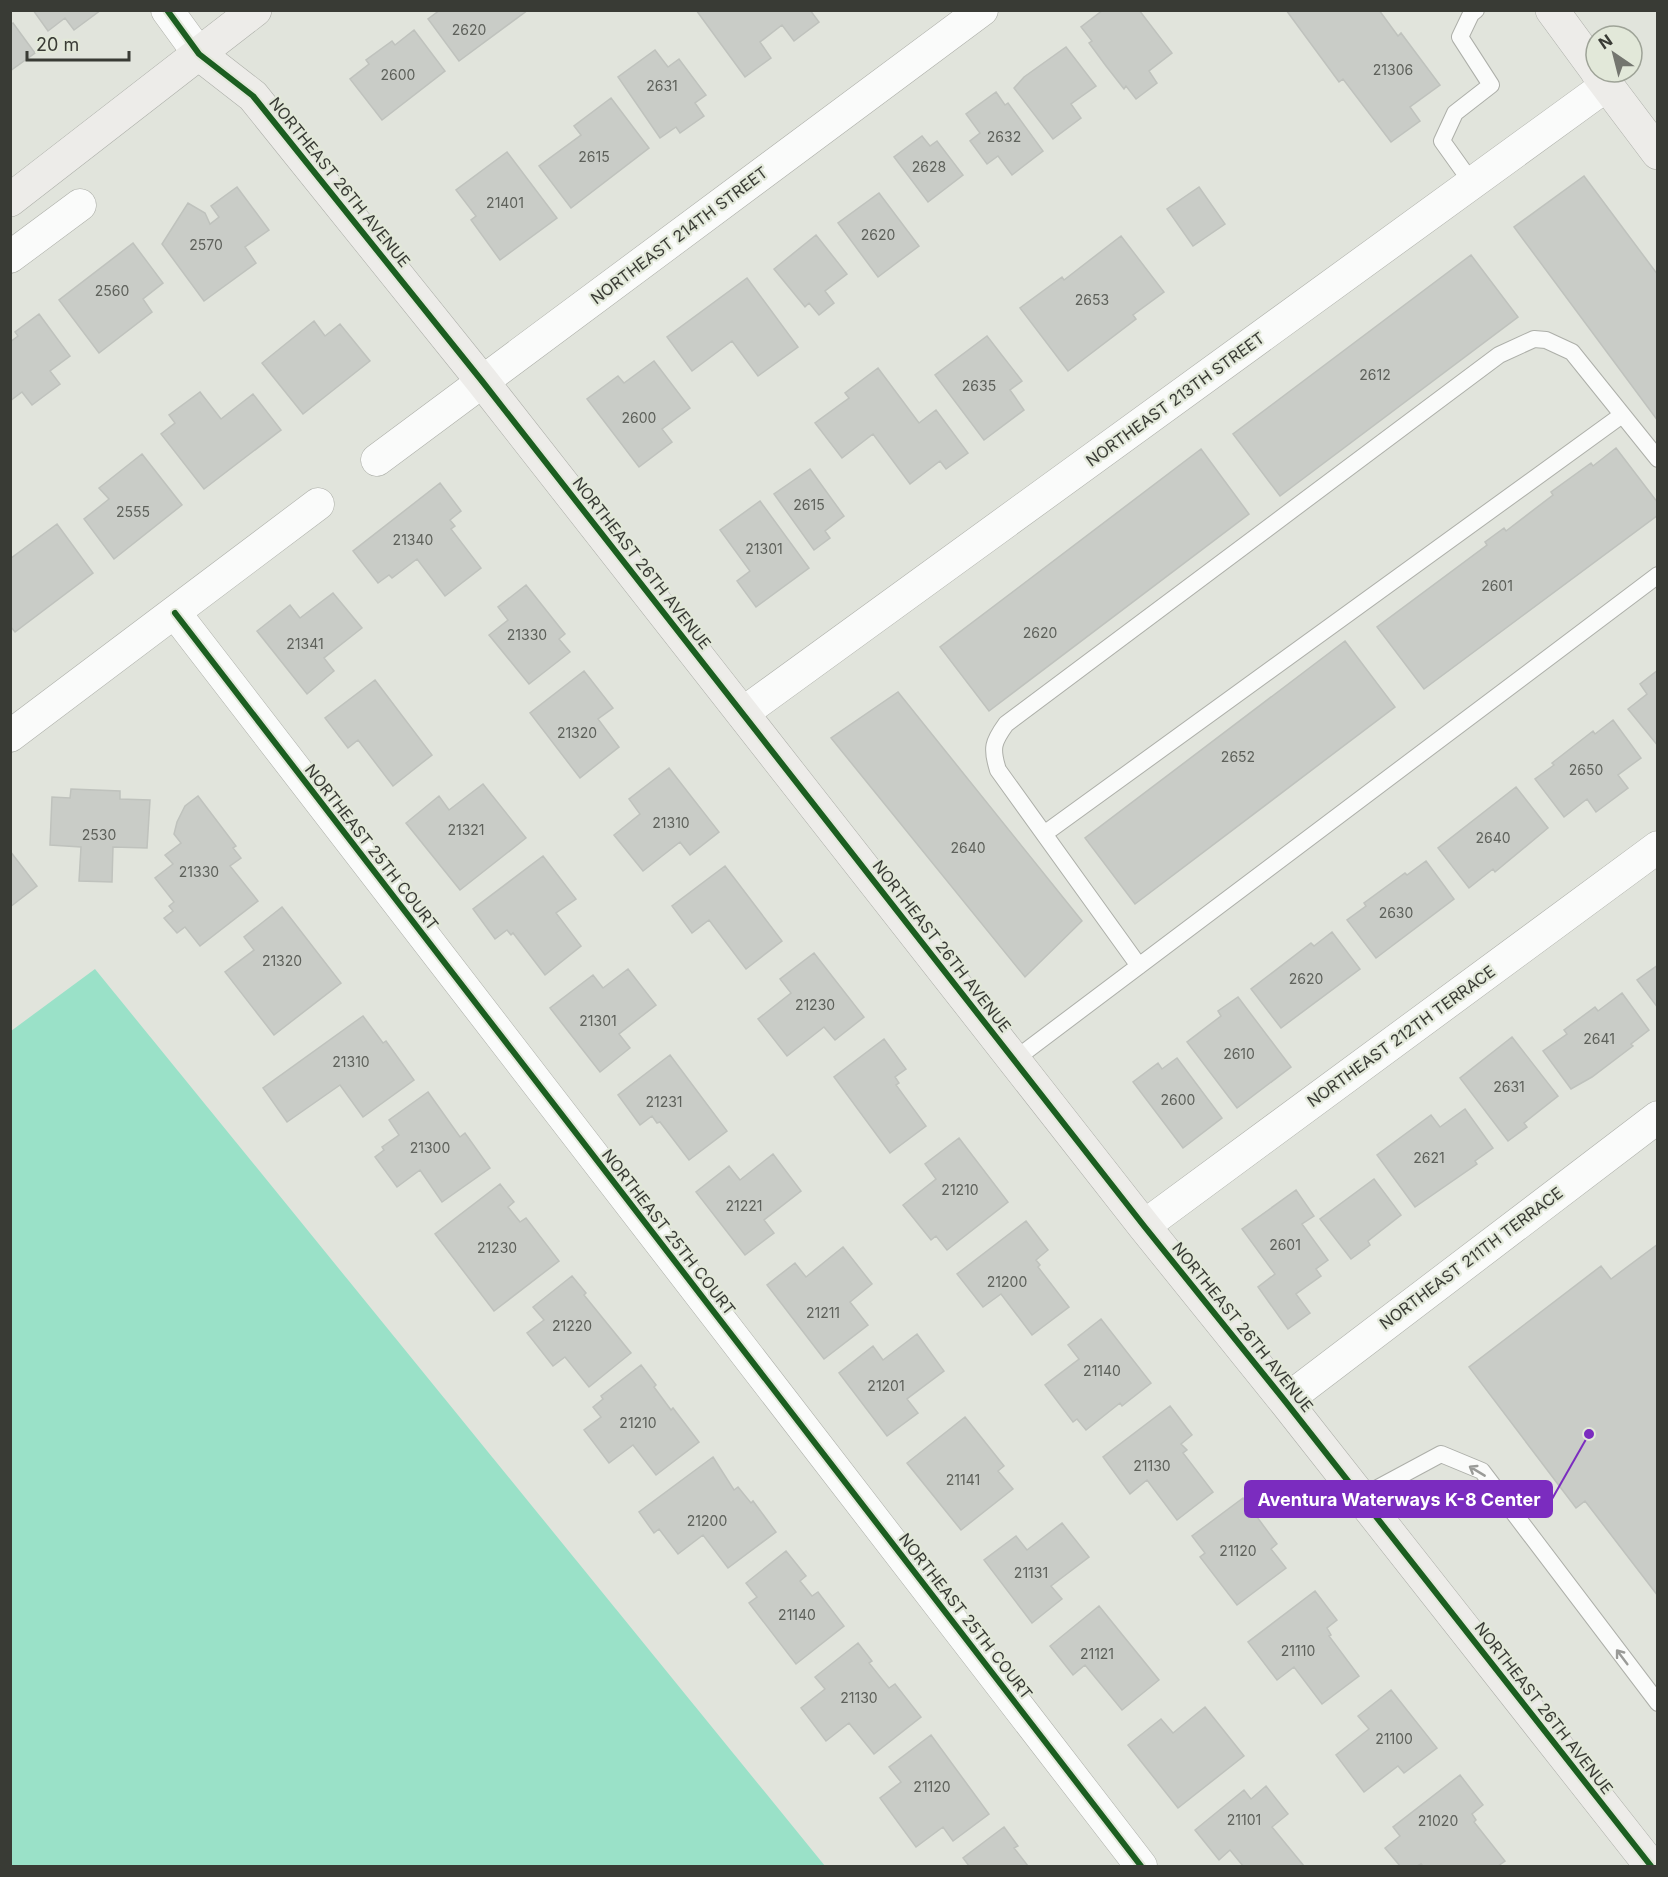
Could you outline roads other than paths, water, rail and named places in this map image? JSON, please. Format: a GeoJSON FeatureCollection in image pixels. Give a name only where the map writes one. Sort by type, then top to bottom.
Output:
{"type":"FeatureCollection","features":[{"type":"Feature","properties":{"kind":"street"},"geometry":{"type":"LineString","coordinates":[[167,10],[199,54]]}},
{"type":"Feature","properties":{"kind":"street"},"geometry":{"type":"LineString","coordinates":[[10,200],[255,10]]}},
{"type":"Feature","properties":{"kind":"street","name":"NORTHEAST 214TH STREET"},"geometry":{"type":"LineString","coordinates":[[377,460],[982,10]]}},
{"type":"Feature","properties":{"kind":"street"},"geometry":{"type":"LineString","coordinates":[[1552,10],[1584,54]]}},
{"type":"Feature","properties":{"kind":"street","name":"NORTHEAST 26TH AVENUE"},"geometry":{"type":"LineString","coordinates":[[199,54],[254,96],[482,381],[1144,1226],[1285,1401],[1651,1866]]}},
{"type":"Feature","properties":{"kind":"street","name":"NORTHEAST 213TH STREET"},"geometry":{"type":"LineString","coordinates":[[744,713],[1472,183],[1590,84]]}},
{"type":"Feature","properties":{"kind":"street"},"geometry":{"type":"LineString","coordinates":[[1606,84],[1658,153]]}},
{"type":"Feature","properties":{"kind":"street"},"geometry":{"type":"LineString","coordinates":[[10,257],[80,205]]}},
{"type":"Feature","properties":{"kind":"street"},"geometry":{"type":"LineString","coordinates":[[10,736],[318,504]]}},
{"type":"Feature","properties":{"kind":"street","name":"NORTHEAST 25TH COURT"},"geometry":{"type":"LineString","coordinates":[[175,613],[1141,1866]]}},
{"type":"Feature","properties":{"kind":"street","name":"NORTHEAST 212TH TERRACE"},"geometry":{"type":"LineString","coordinates":[[1144,1226],[1658,847]]}},
{"type":"Feature","properties":{"kind":"street","name":"NORTHEAST 211TH TERRACE"},"geometry":{"type":"LineString","coordinates":[[1285,1401],[1658,1117]]}},
{"type":"Feature","properties":{"kind":"lane"},"geometry":{"type":"LineString","coordinates":[[1472,183],[1442,141],[1455,114],[1491,86],[1460,37],[1471,14],[1476,10]]}},
{"type":"Feature","properties":{"kind":"lane"},"geometry":{"type":"LineString","coordinates":[[1139,966],[998,770],[993,753],[996,738],[1006,724],[1499,355],[1534,339],[1546,340],[1572,352],[1658,459]]}},
{"type":"Feature","properties":{"kind":"lane"},"geometry":{"type":"LineString","coordinates":[[1044,834],[1622,415]]}},
{"type":"Feature","properties":{"kind":"lane"},"geometry":{"type":"LineString","coordinates":[[1014,1060],[1658,575]]}},
{"type":"Feature","properties":{"kind":"lane"},"geometry":{"type":"LineString","coordinates":[[1361,1497],[1441,1454],[1482,1472],[1658,1703]]}},
{"type":"Feature","properties":{"kind":"place","name":"Aventura Waterways K-8 Center"},"geometry":{"type":"Point","coordinates":[1589,1434]}}]}
